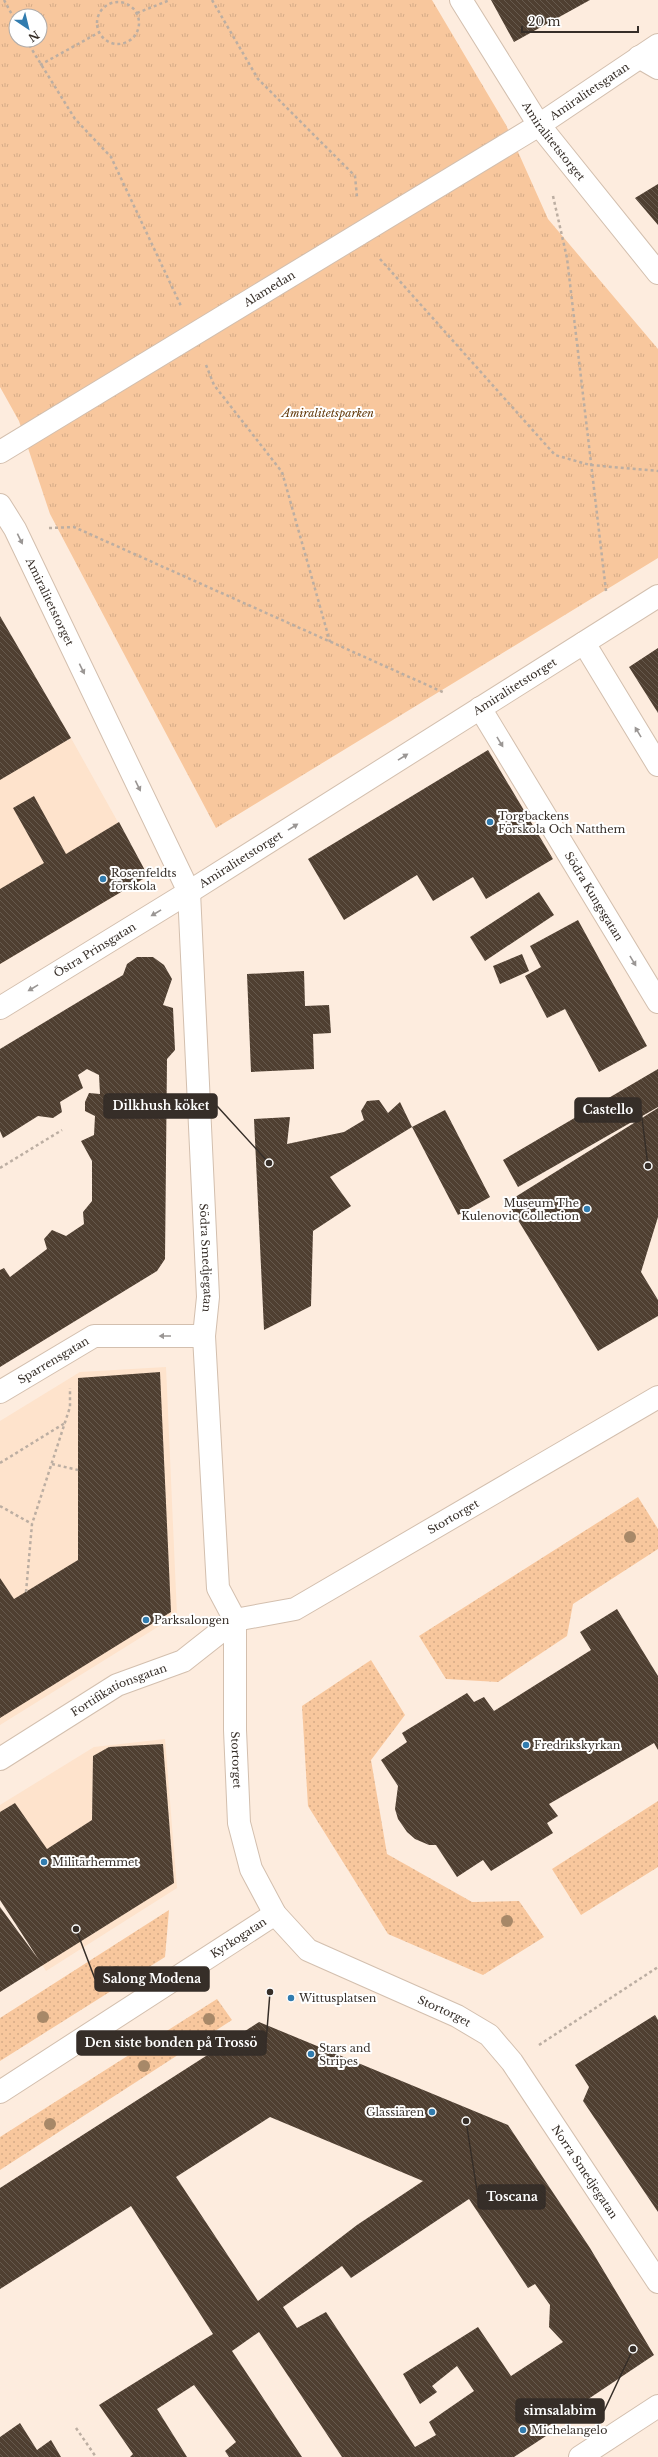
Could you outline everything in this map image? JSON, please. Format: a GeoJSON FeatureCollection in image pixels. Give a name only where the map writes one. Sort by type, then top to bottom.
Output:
{"type":"FeatureCollection","features":[{"type":"Feature","properties":{"kind":"street","name":"Amiralitetstorget"},"geometry":{"type":"LineString","coordinates":[[461,0],[539,125],[658,273]]}},
{"type":"Feature","properties":{"kind":"street","name":"Amiralitetsgatan"},"geometry":{"type":"LineString","coordinates":[[539,125],[658,45]]}},
{"type":"Feature","properties":{"kind":"street","name":"Amiralitetsgatan"},"geometry":{"type":"LineString","coordinates":[[639,57],[658,68]]}},
{"type":"Feature","properties":{"kind":"street","name":"Alamedan"},"geometry":{"type":"LineString","coordinates":[[0,452],[322,256],[360,235],[539,125]]}},
{"type":"Feature","properties":{"kind":"street","name":"Amiralitetstorget"},"geometry":{"type":"LineString","coordinates":[[0,505],[15,529],[189,892],[658,596]]}},
{"type":"Feature","properties":{"kind":"street"},"geometry":{"type":"LineString","coordinates":[[584,643],[658,765]]}},
{"type":"Feature","properties":{"kind":"street","name":"Södra Kungsgatan"},"geometry":{"type":"LineString","coordinates":[[480,708],[658,1002]]}},
{"type":"Feature","properties":{"kind":"street","name":"Östra Prinsgatan"},"geometry":{"type":"LineString","coordinates":[[0,1008],[189,892]]}},
{"type":"Feature","properties":{"kind":"street","name":"Södra Smedjegatan"},"geometry":{"type":"LineString","coordinates":[[189,892],[208,1297],[204,1336],[218,1588],[235,1620]]}},
{"type":"Feature","properties":{"kind":"street","name":"Sparrensgatan"},"geometry":{"type":"LineString","coordinates":[[0,1392],[94,1336],[204,1336]]}},
{"type":"Feature","properties":{"kind":"street","name":"Stortorget"},"geometry":{"type":"LineString","coordinates":[[512,2062],[488,2035],[457,2016],[308,1950],[274,1914],[251,1869],[239,1823],[234,1730],[235,1620],[295,1610],[658,1397]]}},
{"type":"Feature","properties":{"kind":"street","name":"Fortifikationsgatan"},"geometry":{"type":"LineString","coordinates":[[0,1759],[117,1685],[183,1661],[235,1620]]}},
{"type":"Feature","properties":{"kind":"street","name":"Kyrkogatan"},"geometry":{"type":"LineString","coordinates":[[0,2092],[274,1914]]}},
{"type":"Feature","properties":{"kind":"street","name":"Norra Smedjegatan"},"geometry":{"type":"LineString","coordinates":[[512,2062],[658,2282]]}},
{"type":"Feature","properties":{"kind":"street"},"geometry":{"type":"LineString","coordinates":[[580,2457],[658,2406]]}},
{"type":"Feature","properties":{"kind":"path"},"geometry":{"type":"LineString","coordinates":[[137,13],[170,0]]}},
{"type":"Feature","properties":{"kind":"path"},"geometry":{"type":"LineString","coordinates":[[212,0],[258,79],[355,176],[360,235],[443,332],[555,455],[590,465],[658,471]]}},
{"type":"Feature","properties":{"kind":"path"},"geometry":{"type":"LineString","coordinates":[[107,1],[125,2],[137,13],[139,30],[128,43],[111,44],[98,33],[97,16],[107,1]]}},
{"type":"Feature","properties":{"kind":"path"},"geometry":{"type":"LineString","coordinates":[[40,65],[98,33]]}},
{"type":"Feature","properties":{"kind":"path"},"geometry":{"type":"LineString","coordinates":[[553,194],[567,258],[590,465],[611,626]]}},
{"type":"Feature","properties":{"kind":"path"},"geometry":{"type":"LineString","coordinates":[[15,529],[74,527],[480,708]]}},
{"type":"Feature","properties":{"kind":"path"},"geometry":{"type":"LineString","coordinates":[[0,1168],[62,1130]]}},
{"type":"Feature","properties":{"kind":"path"},"geometry":{"type":"LineString","coordinates":[[26,1592],[32,1524],[70,1407],[70,1382]]}},
{"type":"Feature","properties":{"kind":"path"},"geometry":{"type":"LineString","coordinates":[[0,1464],[65,1422]]}},
{"type":"Feature","properties":{"kind":"path"},"geometry":{"type":"LineString","coordinates":[[52,1464],[78,1470]]}},
{"type":"Feature","properties":{"kind":"path"},"geometry":{"type":"LineString","coordinates":[[0,1506],[32,1524]]}},
{"type":"Feature","properties":{"kind":"path"},"geometry":{"type":"LineString","coordinates":[[512,2062],[658,1967]]}},
{"type":"Feature","properties":{"kind":"path"},"geometry":{"type":"LineString","coordinates":[[76,2428],[96,2457]]}},
{"type":"Feature","properties":{"kind":"shaded area"},"geometry":{"type":"Polygon","coordinates":[[[0,618],[67,741],[71,738],[148,876],[0,964],[0,618]]]}},
{"type":"Feature","properties":{"kind":"shaded area"},"geometry":{"type":"Polygon","coordinates":[[[166,1367],[177,1615],[0,1725],[0,1421],[80,1372],[166,1367]]]}},
{"type":"Feature","properties":{"kind":"shaded area"},"geometry":{"type":"Polygon","coordinates":[[[165,1739],[177,1888],[46,1971],[0,1898],[0,1805],[94,1747],[165,1739]]]}},
{"type":"Feature","properties":{"kind":"green space","name":"Amiralitetsparken"},"geometry":{"type":"Polygon","coordinates":[[[0,0],[432,0],[506,125],[548,219],[658,349],[658,558],[216,828],[50,514],[19,421],[0,387],[0,0]]]}},
{"type":"Feature","properties":{"kind":"green space"},"geometry":{"type":"Polygon","coordinates":[[[638,1497],[658,1529],[658,1549],[573,1604],[567,1636],[498,1682],[446,1679],[419,1636],[638,1497]]]}},
{"type":"Feature","properties":{"kind":"green space"},"geometry":{"type":"Polygon","coordinates":[[[371,1660],[405,1715],[371,1760],[387,1854],[472,1902],[519,1901],[544,1937],[483,1975],[388,1934],[308,1806],[302,1706],[371,1660]]]}},
{"type":"Feature","properties":{"kind":"green space"},"geometry":{"type":"Polygon","coordinates":[[[658,1801],[658,1867],[581,1915],[552,1869],[658,1801]]]}},
{"type":"Feature","properties":{"kind":"green space"},"geometry":{"type":"Polygon","coordinates":[[[169,1910],[165,1957],[0,2061],[0,2018],[169,1910]]]}},
{"type":"Feature","properties":{"kind":"green space"},"geometry":{"type":"Polygon","coordinates":[[[217,1999],[232,2020],[0,2170],[0,2137],[217,1999]]]}},
{"type":"Feature","properties":{"kind":"building"},"geometry":{"type":"Polygon","coordinates":[[[491,0],[590,0],[514,42],[491,0]]]}},
{"type":"Feature","properties":{"kind":"building"},"geometry":{"type":"Polygon","coordinates":[[[658,184],[658,225],[635,198],[658,184]]]}},
{"type":"Feature","properties":{"kind":"building"},"geometry":{"type":"Polygon","coordinates":[[[0,616],[71,738],[0,780],[0,616]]]}},
{"type":"Feature","properties":{"kind":"building"},"geometry":{"type":"Polygon","coordinates":[[[658,648],[658,713],[629,667],[658,648]]]}},
{"type":"Feature","properties":{"kind":"building"},"geometry":{"type":"Polygon","coordinates":[[[488,750],[553,859],[486,899],[473,877],[433,901],[417,875],[344,920],[308,859],[488,750]]]}},
{"type":"Feature","properties":{"kind":"building"},"geometry":{"type":"Polygon","coordinates":[[[34,796],[66,854],[119,822],[148,876],[0,964],[0,889],[44,863],[13,808],[34,796]]]}},
{"type":"Feature","properties":{"kind":"building"},"geometry":{"type":"Polygon","coordinates":[[[539,892],[554,915],[485,961],[470,937],[539,892]]]}},
{"type":"Feature","properties":{"kind":"building"},"geometry":{"type":"Polygon","coordinates":[[[578,920],[647,1046],[599,1072],[565,1009],[547,1018],[525,976],[541,967],[530,946],[578,920]]]}},
{"type":"Feature","properties":{"kind":"building"},"geometry":{"type":"Polygon","coordinates":[[[522,954],[529,971],[500,984],[493,966],[522,954]]]}},
{"type":"Feature","properties":{"kind":"building"},"geometry":{"type":"Polygon","coordinates":[[[137,957],[153,957],[164,965],[172,979],[163,1005],[173,1008],[175,1050],[167,1059],[165,1259],[157,1271],[0,1367],[0,1270],[4,1268],[10,1277],[47,1249],[44,1239],[52,1230],[66,1236],[84,1224],[83,1212],[92,1201],[92,1161],[81,1141],[94,1135],[95,1116],[85,1111],[85,1102],[89,1093],[100,1094],[99,1075],[87,1069],[78,1075],[83,1088],[60,1102],[62,1112],[53,1118],[38,1116],[3,1138],[0,1131],[0,1049],[123,975],[127,964],[137,957]]]}},
{"type":"Feature","properties":{"kind":"building"},"geometry":{"type":"Polygon","coordinates":[[[304,971],[305,1006],[329,1005],[331,1033],[313,1034],[314,1069],[251,1072],[247,974],[304,971]]]}},
{"type":"Feature","properties":{"kind":"building"},"geometry":{"type":"Polygon","coordinates":[[[658,1069],[658,1107],[518,1187],[503,1160],[658,1069]]]}},
{"type":"Feature","properties":{"kind":"building"},"geometry":{"type":"Polygon","coordinates":[[[379,1100],[388,1113],[400,1102],[412,1127],[330,1177],[351,1206],[313,1231],[311,1306],[264,1330],[254,1119],[290,1117],[287,1144],[344,1132],[364,1120],[361,1111],[367,1101],[379,1100]]]}},
{"type":"Feature","properties":{"kind":"building"},"geometry":{"type":"Polygon","coordinates":[[[658,1108],[658,1217],[641,1272],[658,1300],[658,1316],[598,1351],[507,1202],[658,1108]]]}},
{"type":"Feature","properties":{"kind":"building"},"geometry":{"type":"Polygon","coordinates":[[[445,1110],[490,1197],[458,1215],[412,1127],[445,1110]]]}},
{"type":"Feature","properties":{"kind":"building"},"geometry":{"type":"Polygon","coordinates":[[[160,1372],[171,1612],[0,1718],[0,1578],[14,1599],[78,1560],[78,1378],[160,1372]]]}},
{"type":"Feature","properties":{"kind":"building","name":"Fredrikskyrkan"},"geometry":{"type":"Polygon","coordinates":[[[617,1609],[658,1676],[658,1750],[654,1743],[549,1804],[558,1816],[547,1823],[553,1833],[491,1871],[483,1860],[457,1877],[436,1845],[429,1845],[415,1839],[407,1832],[398,1819],[395,1809],[398,1786],[381,1760],[407,1742],[402,1733],[467,1693],[474,1702],[484,1697],[494,1711],[591,1650],[580,1632],[617,1609]]]}},
{"type":"Feature","properties":{"kind":"building"},"geometry":{"type":"Polygon","coordinates":[[[163,1744],[174,1883],[0,1992],[0,1907],[39,1960],[0,1900],[0,1812],[15,1803],[47,1849],[92,1820],[93,1756],[109,1747],[163,1744]]]}},
{"type":"Feature","properties":{"kind":"building"},"geometry":{"type":"Polygon","coordinates":[[[655,2015],[658,2020],[658,2212],[583,2101],[589,2087],[575,2065],[655,2015]]]}},
{"type":"Feature","properties":{"kind":"building"},"geometry":{"type":"Polygon","coordinates":[[[259,2022],[508,2125],[590,2248],[654,2355],[545,2428],[549,2434],[514,2457],[342,2457],[259,2332],[232,2351],[302,2457],[229,2457],[225,2451],[236,2442],[194,2385],[157,2409],[187,2457],[130,2457],[133,2454],[99,2405],[213,2334],[131,2206],[0,2289],[0,2188],[259,2022]],[[270,2117],[176,2177],[258,2301],[357,2225],[423,2181],[270,2117]],[[469,2199],[351,2278],[342,2266],[283,2307],[297,2328],[326,2312],[415,2447],[436,2435],[429,2422],[474,2391],[457,2366],[432,2386],[437,2392],[420,2404],[403,2374],[478,2327],[511,2376],[563,2342],[549,2327],[550,2305],[535,2284],[528,2288],[469,2199]]]}},
{"type":"Feature","properties":{"kind":"building"},"geometry":{"type":"Polygon","coordinates":[[[20,2423],[37,2450],[51,2440],[61,2457],[0,2457],[0,2437],[20,2423]]]}},
{"type":"Feature","properties":{"kind":"place","name":"Torgbackens Förskola Och Natthem"},"geometry":{"type":"Point","coordinates":[490,822]}},
{"type":"Feature","properties":{"kind":"place","name":"Rosenfeldts förskola"},"geometry":{"type":"Point","coordinates":[103,879]}},
{"type":"Feature","properties":{"kind":"place","name":"Dilkhush köket"},"geometry":{"type":"Point","coordinates":[269,1163]}},
{"type":"Feature","properties":{"kind":"place","name":"Castello"},"geometry":{"type":"Point","coordinates":[648,1166]}},
{"type":"Feature","properties":{"kind":"place","name":"Museum The Kulenovic Collection"},"geometry":{"type":"Point","coordinates":[587,1209]}},
{"type":"Feature","properties":{"kind":"place","name":"Parksalongen"},"geometry":{"type":"Point","coordinates":[146,1620]}},
{"type":"Feature","properties":{"kind":"place","name":"Fredrikskyrkan"},"geometry":{"type":"Point","coordinates":[526,1745]}},
{"type":"Feature","properties":{"kind":"place","name":"Militärhemmet"},"geometry":{"type":"Point","coordinates":[44,1862]}},
{"type":"Feature","properties":{"kind":"place","name":"Salong Modena"},"geometry":{"type":"Point","coordinates":[76,1929]}},
{"type":"Feature","properties":{"kind":"place","name":"Den siste bonden på Trossö"},"geometry":{"type":"Point","coordinates":[270,1992]}},
{"type":"Feature","properties":{"kind":"place","name":"Wittusplatsen"},"geometry":{"type":"Point","coordinates":[291,1998]}},
{"type":"Feature","properties":{"kind":"place","name":"Stars and Stripes"},"geometry":{"type":"Point","coordinates":[311,2054]}},
{"type":"Feature","properties":{"kind":"place","name":"Glassiären"},"geometry":{"type":"Point","coordinates":[432,2112]}},
{"type":"Feature","properties":{"kind":"place","name":"Toscana"},"geometry":{"type":"Point","coordinates":[466,2121]}},
{"type":"Feature","properties":{"kind":"place","name":"simsalabim"},"geometry":{"type":"Point","coordinates":[633,2349]}},
{"type":"Feature","properties":{"kind":"place","name":"Michelangelo"},"geometry":{"type":"Point","coordinates":[523,2430]}}]}
